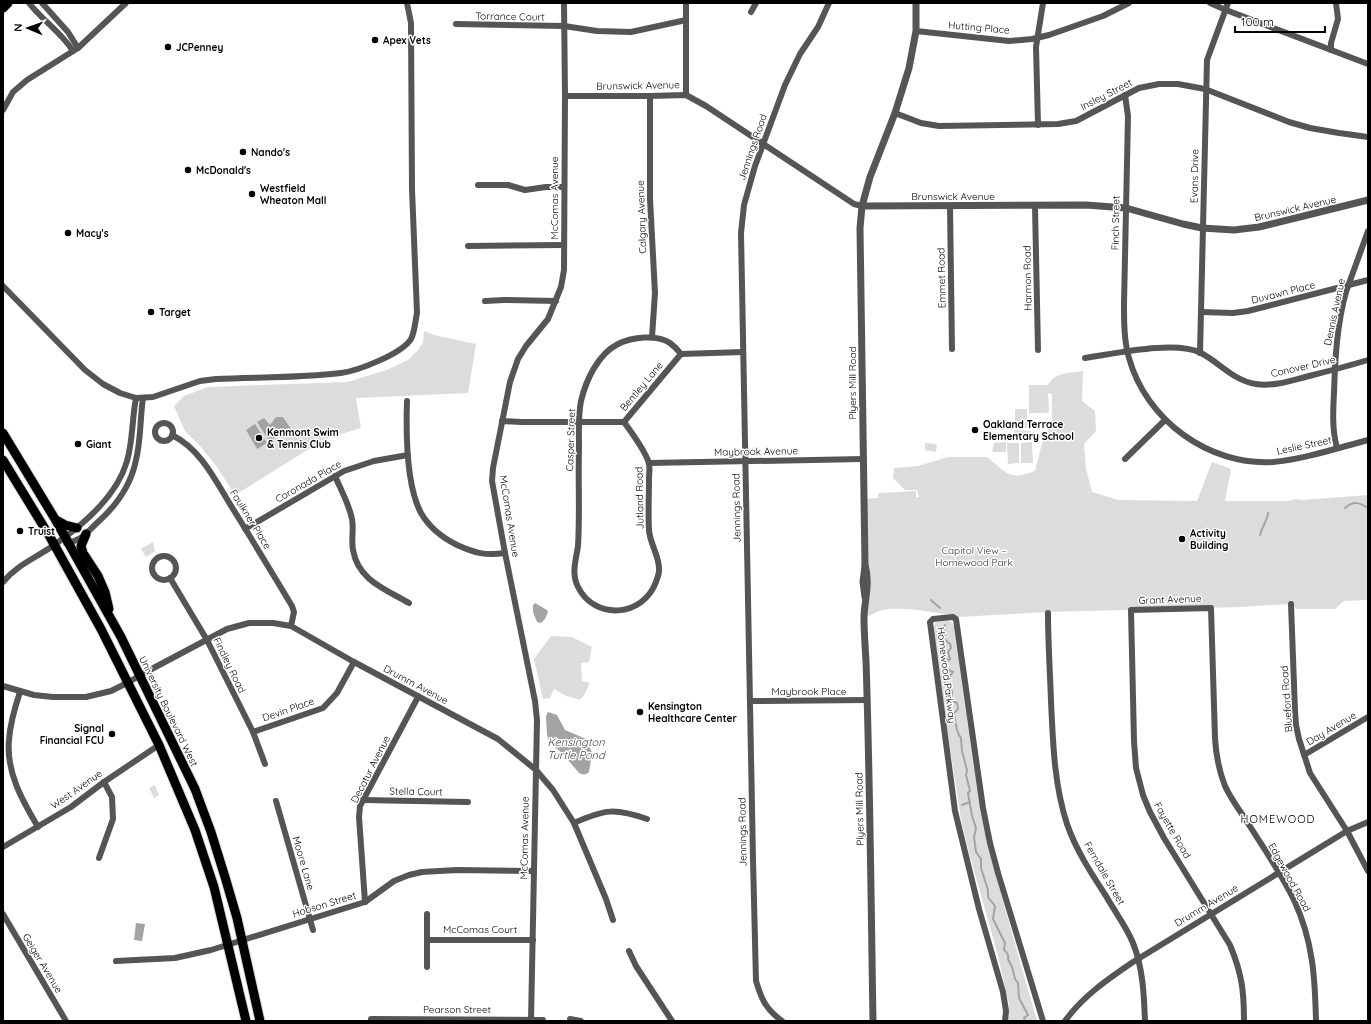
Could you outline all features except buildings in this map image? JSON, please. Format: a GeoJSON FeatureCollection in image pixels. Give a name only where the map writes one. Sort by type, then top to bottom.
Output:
{"type":"FeatureCollection","features":[{"type":"Feature","properties":{"kind":"main road"},"geometry":{"type":"LineString","coordinates":[[3,8],[8,3]]}},
{"type":"Feature","properties":{"kind":"main road","name":"University Boulevard West"},"geometry":{"type":"LineString","coordinates":[[3,434],[55,519],[110,616],[174,744],[200,802],[225,877],[242,940],[260,1021]]}},
{"type":"Feature","properties":{"kind":"main road"},"geometry":{"type":"LineString","coordinates":[[3,460],[54,545],[101,629],[159,745],[195,830],[214,887],[229,944],[246,1021]]}},
{"type":"Feature","properties":{"kind":"main road"},"geometry":{"type":"LineString","coordinates":[[55,519],[65,525],[77,528]]}},
{"type":"Feature","properties":{"kind":"main road"},"geometry":{"type":"LineString","coordinates":[[86,534],[81,546],[83,553],[98,576],[105,592],[109,604],[110,616]]}},
{"type":"Feature","properties":{"kind":"street"},"geometry":{"type":"LineString","coordinates":[[29,3],[36,13],[76,49]]}},
{"type":"Feature","properties":{"kind":"street"},"geometry":{"type":"LineString","coordinates":[[42,3],[68,32],[76,49]]}},
{"type":"Feature","properties":{"kind":"street"},"geometry":{"type":"LineString","coordinates":[[3,110],[13,92],[27,80],[76,49],[126,3]]}},
{"type":"Feature","properties":{"kind":"street"},"geometry":{"type":"LineString","coordinates":[[3,286],[85,370],[103,384],[120,393],[136,398],[165,393],[200,381],[216,379],[342,373],[377,362],[398,350],[410,341],[414,331],[417,313],[412,189],[411,23],[407,3]]}},
{"type":"Feature","properties":{"kind":"street","name":"McComas Avenue"},"geometry":{"type":"LineString","coordinates":[[531,1020],[537,720],[535,700],[492,481],[493,468],[510,382],[518,359],[526,346],[548,319],[562,287],[564,270],[564,3]]}},
{"type":"Feature","properties":{"kind":"street"},"geometry":{"type":"LineString","coordinates":[[686,3],[686,95]]}},
{"type":"Feature","properties":{"kind":"street"},"geometry":{"type":"LineString","coordinates":[[751,12],[756,3]]}},
{"type":"Feature","properties":{"kind":"street","name":"Jennings Road"},"geometry":{"type":"LineString","coordinates":[[782,1021],[772,1014],[765,1006],[756,981],[752,860],[741,233],[744,205],[755,166],[785,86],[800,54],[818,27],[830,3]]}},
{"type":"Feature","properties":{"kind":"street","name":"Plyers Mill Road"},"geometry":{"type":"LineString","coordinates":[[872,1021],[867,700],[864,619],[865,597],[862,582],[865,565],[859,260],[860,228],[863,204],[861,198],[862,190],[870,178],[895,113],[909,68],[916,31],[916,3]]}},
{"type":"Feature","properties":{"kind":"street"},"geometry":{"type":"LineString","coordinates":[[1038,125],[1037,38],[1043,3]]}},
{"type":"Feature","properties":{"kind":"street","name":"Hutting Place"},"geometry":{"type":"LineString","coordinates":[[916,31],[1009,41],[1037,38],[1103,16],[1129,3]]}},
{"type":"Feature","properties":{"kind":"street"},"geometry":{"type":"LineString","coordinates":[[1210,3],[1368,64]]}},
{"type":"Feature","properties":{"kind":"street","name":"Evans Drive"},"geometry":{"type":"LineString","coordinates":[[1200,353],[1205,89],[1207,60],[1228,3]]}},
{"type":"Feature","properties":{"kind":"street"},"geometry":{"type":"LineString","coordinates":[[1331,50],[1338,18],[1336,3]]}},
{"type":"Feature","properties":{"kind":"street","name":"Torrance Court"},"geometry":{"type":"LineString","coordinates":[[456,24],[564,26],[596,31],[631,32],[686,20]]}},
{"type":"Feature","properties":{"kind":"street","name":"Insley Street"},"geometry":{"type":"LineString","coordinates":[[895,113],[921,123],[939,126],[1058,124],[1076,121],[1139,88],[1159,84],[1178,84],[1205,89],[1296,124],[1339,134],[1368,137]]}},
{"type":"Feature","properties":{"kind":"street","name":"Brunswick Avenue"},"geometry":{"type":"LineString","coordinates":[[565,96],[686,95],[706,106],[854,204],[950,206],[1086,205],[1126,208],[1202,228],[1234,230],[1259,228],[1368,200]]}},
{"type":"Feature","properties":{"kind":"street","name":"Finch Street"},"geometry":{"type":"LineString","coordinates":[[1124,95],[1128,116],[1124,304],[1124,329],[1128,351]]}},
{"type":"Feature","properties":{"kind":"street","name":"Calgary Avenue"},"geometry":{"type":"LineString","coordinates":[[650,96],[650,199],[655,293],[652,337]]}},
{"type":"Feature","properties":{"kind":"street"},"geometry":{"type":"LineString","coordinates":[[478,186],[508,185],[525,190],[546,187],[564,187]]}},
{"type":"Feature","properties":{"kind":"street","name":"Emmet Road"},"geometry":{"type":"LineString","coordinates":[[950,206],[952,349]]}},
{"type":"Feature","properties":{"kind":"street","name":"Harmon Road"},"geometry":{"type":"LineString","coordinates":[[1035,206],[1038,350]]}},
{"type":"Feature","properties":{"kind":"street","name":"Dennis Avenue"},"geometry":{"type":"LineString","coordinates":[[1336,448],[1334,438],[1333,409],[1334,369],[1337,337],[1349,285],[1368,231]]}},
{"type":"Feature","properties":{"kind":"street"},"geometry":{"type":"LineString","coordinates":[[468,246],[564,245]]}},
{"type":"Feature","properties":{"kind":"street","name":"Duvawn Place"},"geometry":{"type":"LineString","coordinates":[[1201,312],[1233,313],[1248,311],[1368,280]]}},
{"type":"Feature","properties":{"kind":"street"},"geometry":{"type":"LineString","coordinates":[[486,301],[556,301]]}},
{"type":"Feature","properties":{"kind":"street","name":"Casper Street"},"geometry":{"type":"LineString","coordinates":[[582,594],[574,576],[574,565],[578,544],[579,422],[581,401],[587,383],[594,368],[604,355],[615,345],[624,341],[636,338],[652,337],[670,342],[681,354]]}},
{"type":"Feature","properties":{"kind":"street","name":"Conover Drive"},"geometry":{"type":"LineString","coordinates":[[1084,358],[1128,351],[1175,347],[1188,349],[1200,353],[1232,375],[1246,382],[1257,385],[1284,382],[1368,360]]}},
{"type":"Feature","properties":{"kind":"street","name":"Leslie Street"},"geometry":{"type":"LineString","coordinates":[[1128,351],[1134,372],[1148,399],[1165,420],[1180,433],[1204,448],[1245,460],[1273,462],[1304,457],[1368,440]]}},
{"type":"Feature","properties":{"kind":"street"},"geometry":{"type":"LineString","coordinates":[[681,354],[743,352]]}},
{"type":"Feature","properties":{"kind":"street","name":"Bentley Lane"},"geometry":{"type":"LineString","coordinates":[[502,421],[624,422],[681,354]]}},
{"type":"Feature","properties":{"kind":"street"},"geometry":{"type":"LineString","coordinates":[[3,582],[21,564],[54,545],[67,540],[112,493],[128,461],[136,398]]}},
{"type":"Feature","properties":{"kind":"street"},"geometry":{"type":"LineString","coordinates":[[67,540],[75,542],[86,534],[118,501],[128,484],[136,460],[143,398]]}},
{"type":"Feature","properties":{"kind":"street"},"geometry":{"type":"LineString","coordinates":[[407,401],[406,426],[408,455],[414,491],[421,512],[431,527],[449,541],[471,551],[489,555],[505,553]]}},
{"type":"Feature","properties":{"kind":"street"},"geometry":{"type":"LineString","coordinates":[[1125,459],[1165,420]]}},
{"type":"Feature","properties":{"kind":"street","name":"Jutland Road"},"geometry":{"type":"LineString","coordinates":[[582,594],[590,602],[613,611],[626,609],[638,605],[649,596],[659,573],[659,562],[652,544],[649,530],[649,463],[624,422]]}},
{"type":"Feature","properties":{"kind":"street","name":"Faulkner Place"},"geometry":{"type":"LineString","coordinates":[[172,435],[185,442],[193,450],[215,480],[246,529],[292,606],[294,612],[291,626]]}},
{"type":"Feature","properties":{"kind":"street","name":"Coronada Place"},"geometry":{"type":"LineString","coordinates":[[246,529],[344,471],[374,461],[408,455]]}},
{"type":"Feature","properties":{"kind":"street","name":"Maybrook Avenue"},"geometry":{"type":"LineString","coordinates":[[649,463],[863,459]]}},
{"type":"Feature","properties":{"kind":"street"},"geometry":{"type":"LineString","coordinates":[[335,476],[352,515],[352,548],[356,563],[363,574],[372,582],[409,603]]}},
{"type":"Feature","properties":{"kind":"street","name":"Findley Road"},"geometry":{"type":"LineString","coordinates":[[170,578],[207,640],[252,732],[265,764]]}},
{"type":"Feature","properties":{"kind":"street","name":"Blueford Road"},"geometry":{"type":"LineString","coordinates":[[1291,604],[1296,725],[1304,755],[1310,773],[1347,831],[1368,871]]}},
{"type":"Feature","properties":{"kind":"street","name":"Grant Avenue"},"geometry":{"type":"LineString","coordinates":[[1130,610],[1211,608]]}},
{"type":"Feature","properties":{"kind":"street","name":"Edgewood Road"},"geometry":{"type":"LineString","coordinates":[[1211,608],[1215,734],[1218,759],[1226,787],[1295,902],[1302,918],[1313,958],[1316,1021]]}},
{"type":"Feature","properties":{"kind":"street","name":"Fayette Road"},"geometry":{"type":"LineString","coordinates":[[1130,610],[1134,741],[1136,768],[1139,780],[1150,812],[1164,838],[1230,945],[1237,962],[1242,981],[1244,1021]]}},
{"type":"Feature","properties":{"kind":"street","name":"Ferndale Street"},"geometry":{"type":"LineString","coordinates":[[1048,613],[1056,783],[1067,824],[1079,852],[1088,869],[1126,927],[1133,943],[1138,959],[1144,993],[1145,1021]]}},
{"type":"Feature","properties":{"kind":"street","name":"Homewood Parkway"},"geometry":{"type":"LineString","coordinates":[[1005,1021],[1006,1011],[1003,992],[979,909],[955,811],[930,622],[932,618],[954,617],[956,619],[983,808],[990,843],[1043,1021]]}},
{"type":"Feature","properties":{"kind":"street","name":"Drumm Avenue"},"geometry":{"type":"LineString","coordinates":[[3,686],[20,692],[53,697],[82,698],[111,691],[227,630],[249,623],[273,623],[291,626],[418,697],[498,739],[536,770],[554,790],[574,823],[606,899],[613,920]]}},
{"type":"Feature","properties":{"kind":"street","name":"Devin Place"},"geometry":{"type":"LineString","coordinates":[[252,732],[323,708],[338,693],[354,662]]}},
{"type":"Feature","properties":{"kind":"street"},"geometry":{"type":"LineString","coordinates":[[20,692],[12,722],[9,751],[12,773],[18,792],[38,826]]}},
{"type":"Feature","properties":{"kind":"street","name":"Decatur Avenue"},"geometry":{"type":"LineString","coordinates":[[365,902],[359,817],[360,806],[418,697]]}},
{"type":"Feature","properties":{"kind":"street","name":"Maybrook Place"},"geometry":{"type":"LineString","coordinates":[[750,701],[867,700]]}},
{"type":"Feature","properties":{"kind":"street","name":"Day Avenue"},"geometry":{"type":"LineString","coordinates":[[1304,755],[1368,717]]}},
{"type":"Feature","properties":{"kind":"street","name":"West Avenue"},"geometry":{"type":"LineString","coordinates":[[3,847],[71,807],[104,782],[159,745]]}},
{"type":"Feature","properties":{"kind":"street"},"geometry":{"type":"LineString","coordinates":[[99,858],[113,819],[112,797],[104,782]]}},
{"type":"Feature","properties":{"kind":"street","name":"Stella Court"},"geometry":{"type":"LineString","coordinates":[[363,800],[468,802]]}},
{"type":"Feature","properties":{"kind":"street","name":"Moore Lane"},"geometry":{"type":"LineString","coordinates":[[276,801],[313,930]]}},
{"type":"Feature","properties":{"kind":"street"},"geometry":{"type":"LineString","coordinates":[[574,823],[592,814],[605,812],[624,812],[647,819]]}},
{"type":"Feature","properties":{"kind":"street","name":"Drumm Avenue"},"geometry":{"type":"LineString","coordinates":[[1065,1021],[1086,998],[1104,982],[1138,959],[1347,831],[1368,822]]}},
{"type":"Feature","properties":{"kind":"street","name":"Hobson Street"},"geometry":{"type":"LineString","coordinates":[[116,961],[175,958],[211,950],[365,902],[394,881],[422,872],[457,870],[534,871]]}},
{"type":"Feature","properties":{"kind":"street","name":"Geiger Avenue"},"geometry":{"type":"LineString","coordinates":[[3,914],[66,1021]]}},
{"type":"Feature","properties":{"kind":"street"},"geometry":{"type":"LineString","coordinates":[[427,914],[427,967]]}},
{"type":"Feature","properties":{"kind":"street","name":"McComas Court"},"geometry":{"type":"LineString","coordinates":[[427,940],[533,940]]}},
{"type":"Feature","properties":{"kind":"street"},"geometry":{"type":"LineString","coordinates":[[629,952],[636,966],[672,1021]]}},
{"type":"Feature","properties":{"kind":"street"},"geometry":{"type":"LineString","coordinates":[[570,1019],[581,1021]]}},
{"type":"Feature","properties":{"kind":"street","name":"Pearson Street"},"geometry":{"type":"LineString","coordinates":[[371,1020],[543,1020]]}},
{"type":"Feature","properties":{"kind":"green space","name":"Kenmont Swim & Tennis Club"},"geometry":{"type":"Polygon","coordinates":[[[424,331],[434,335],[476,344],[468,393],[356,398],[361,428],[325,439],[235,495],[217,467],[201,447],[185,431],[174,406],[184,396],[208,387],[348,382],[389,369],[408,360],[419,349],[423,342],[424,331]]]}},
{"type":"Feature","properties":{"kind":"green space","name":"Capitol View – Homewood Park"},"geometry":{"type":"Polygon","coordinates":[[[1083,371],[1082,401],[1095,411],[1096,431],[1084,444],[1086,469],[1092,492],[1118,500],[1197,501],[1212,462],[1231,469],[1225,501],[1289,501],[1296,499],[1302,500],[1368,495],[1368,600],[1344,601],[1335,609],[1297,609],[1291,604],[1240,607],[1047,612],[958,617],[920,610],[891,609],[879,611],[866,618],[863,499],[878,498],[878,493],[916,491],[916,497],[919,497],[917,490],[905,490],[893,478],[894,468],[918,466],[948,457],[987,457],[1004,471],[1014,475],[1026,474],[1035,471],[1043,440],[1052,420],[1052,394],[1048,393],[1049,411],[1047,413],[1029,413],[1029,385],[1048,385],[1058,375],[1083,371]]]}},
{"type":"Feature","properties":{"kind":"green space"},"geometry":{"type":"Polygon","coordinates":[[[1015,409],[1027,409],[1027,428],[1015,428],[1015,409]]]}},
{"type":"Feature","properties":{"kind":"green space"},"geometry":{"type":"Polygon","coordinates":[[[1014,430],[1031,431],[1031,439],[1015,439],[1014,430]]]}},
{"type":"Feature","properties":{"kind":"green space"},"geometry":{"type":"Polygon","coordinates":[[[1006,442],[1006,452],[992,452],[994,443],[1006,442]]]}},
{"type":"Feature","properties":{"kind":"green space"},"geometry":{"type":"Polygon","coordinates":[[[1032,442],[1033,463],[1021,463],[1021,443],[1032,442]]]}},
{"type":"Feature","properties":{"kind":"green space"},"geometry":{"type":"Polygon","coordinates":[[[925,443],[937,444],[936,452],[925,450],[925,443]]]}},
{"type":"Feature","properties":{"kind":"green space"},"geometry":{"type":"Polygon","coordinates":[[[1007,443],[1019,443],[1019,463],[1008,464],[1007,443]]]}},
{"type":"Feature","properties":{"kind":"green space"},"geometry":{"type":"Polygon","coordinates":[[[153,542],[155,551],[146,557],[141,549],[153,542]]]}},
{"type":"Feature","properties":{"kind":"green space"},"geometry":{"type":"Polygon","coordinates":[[[948,621],[955,627],[997,880],[1037,1021],[1008,1021],[1009,1004],[1004,982],[961,819],[933,627],[936,622],[948,621]]]}},
{"type":"Feature","properties":{"kind":"green space"},"geometry":{"type":"Polygon","coordinates":[[[551,636],[572,637],[592,647],[589,662],[581,663],[582,681],[590,683],[580,700],[566,696],[554,689],[550,698],[543,699],[534,659],[551,636]]]}},
{"type":"Feature","properties":{"kind":"green space"},"geometry":{"type":"Polygon","coordinates":[[[155,785],[159,795],[154,798],[149,788],[155,785]]]}},
{"type":"Feature","properties":{"kind":"water"},"geometry":{"type":"Polygon","coordinates":[[[276,417],[283,417],[291,429],[269,441],[257,422],[264,418],[270,425],[276,417]]]}},
{"type":"Feature","properties":{"kind":"water"},"geometry":{"type":"Polygon","coordinates":[[[255,424],[267,443],[257,449],[246,430],[255,424]]]}},
{"type":"Feature","properties":{"kind":"water"},"geometry":{"type":"Polygon","coordinates":[[[535,603],[548,612],[545,619],[541,623],[537,622],[533,612],[533,605],[535,603]]]}},
{"type":"Feature","properties":{"kind":"water","name":"Kensington Turtle Pond"},"geometry":{"type":"Polygon","coordinates":[[[548,712],[557,715],[565,730],[586,739],[592,753],[588,773],[579,773],[563,754],[550,743],[547,735],[546,716],[548,712]]]}},
{"type":"Feature","properties":{"kind":"water"},"geometry":{"type":"Polygon","coordinates":[[[136,923],[145,924],[142,941],[134,940],[136,923]]]}},
{"type":"Feature","properties":{"kind":"waterway"},"geometry":{"type":"LineString","coordinates":[[1345,508],[1353,503],[1362,504],[1368,508]]}},
{"type":"Feature","properties":{"kind":"waterway"},"geometry":{"type":"LineString","coordinates":[[1260,535],[1268,513]]}},
{"type":"Feature","properties":{"kind":"waterway"},"geometry":{"type":"LineString","coordinates":[[931,600],[940,608]]}},
{"type":"Feature","properties":{"kind":"waterway"},"geometry":{"type":"LineString","coordinates":[[945,625],[944,639],[950,644],[951,648],[948,652],[950,659],[948,661],[943,655],[947,669],[953,672],[945,679],[945,684],[952,690],[951,700],[957,703],[958,709],[954,713],[955,723],[961,738],[962,751],[967,770],[966,775],[970,791],[968,793],[972,816],[976,828],[974,837],[976,852],[981,859],[981,868],[988,890],[988,897],[995,906],[993,919],[1005,943],[1004,950],[1008,954],[1008,959],[1015,979],[1018,983],[1019,998],[1028,1015],[1024,1018],[1025,1021]]}},
{"type":"Feature","properties":{"kind":"waterway"},"geometry":{"type":"LineString","coordinates":[[962,805],[970,802]]}},
{"type":"Feature","properties":{"kind":"place","name":"Apex Vets"},"geometry":{"type":"Point","coordinates":[375,40]}},
{"type":"Feature","properties":{"kind":"place","name":"JCPenney"},"geometry":{"type":"Point","coordinates":[168,47]}},
{"type":"Feature","properties":{"kind":"place","name":"Nando's"},"geometry":{"type":"Point","coordinates":[243,152]}},
{"type":"Feature","properties":{"kind":"place","name":"McDonald's"},"geometry":{"type":"Point","coordinates":[188,170]}},
{"type":"Feature","properties":{"kind":"place","name":"Westfield Wheaton Mall"},"geometry":{"type":"Point","coordinates":[252,194]}},
{"type":"Feature","properties":{"kind":"place","name":"Macy's"},"geometry":{"type":"Point","coordinates":[68,233]}},
{"type":"Feature","properties":{"kind":"place","name":"Target"},"geometry":{"type":"Point","coordinates":[151,312]}},
{"type":"Feature","properties":{"kind":"place","name":"Oakland Terrace Elementary School"},"geometry":{"type":"Point","coordinates":[975,430]}},
{"type":"Feature","properties":{"kind":"place","name":"Kenmont Swim & Tennis Club"},"geometry":{"type":"Point","coordinates":[259,438]}},
{"type":"Feature","properties":{"kind":"place","name":"Giant"},"geometry":{"type":"Point","coordinates":[78,444]}},
{"type":"Feature","properties":{"kind":"place","name":"Truist"},"geometry":{"type":"Point","coordinates":[20,531]}},
{"type":"Feature","properties":{"kind":"place","name":"Activity Building"},"geometry":{"type":"Point","coordinates":[1182,539]}},
{"type":"Feature","properties":{"kind":"place","name":"Kensington Healthcare Center"},"geometry":{"type":"Point","coordinates":[640,712]}},
{"type":"Feature","properties":{"kind":"place","name":"Signal Financial FCU"},"geometry":{"type":"Point","coordinates":[112,734]}},
{"type":"Feature","properties":{"kind":"district","name":"HOMEWOOD"},"geometry":{"type":"Point","coordinates":[1278,819]}}]}
